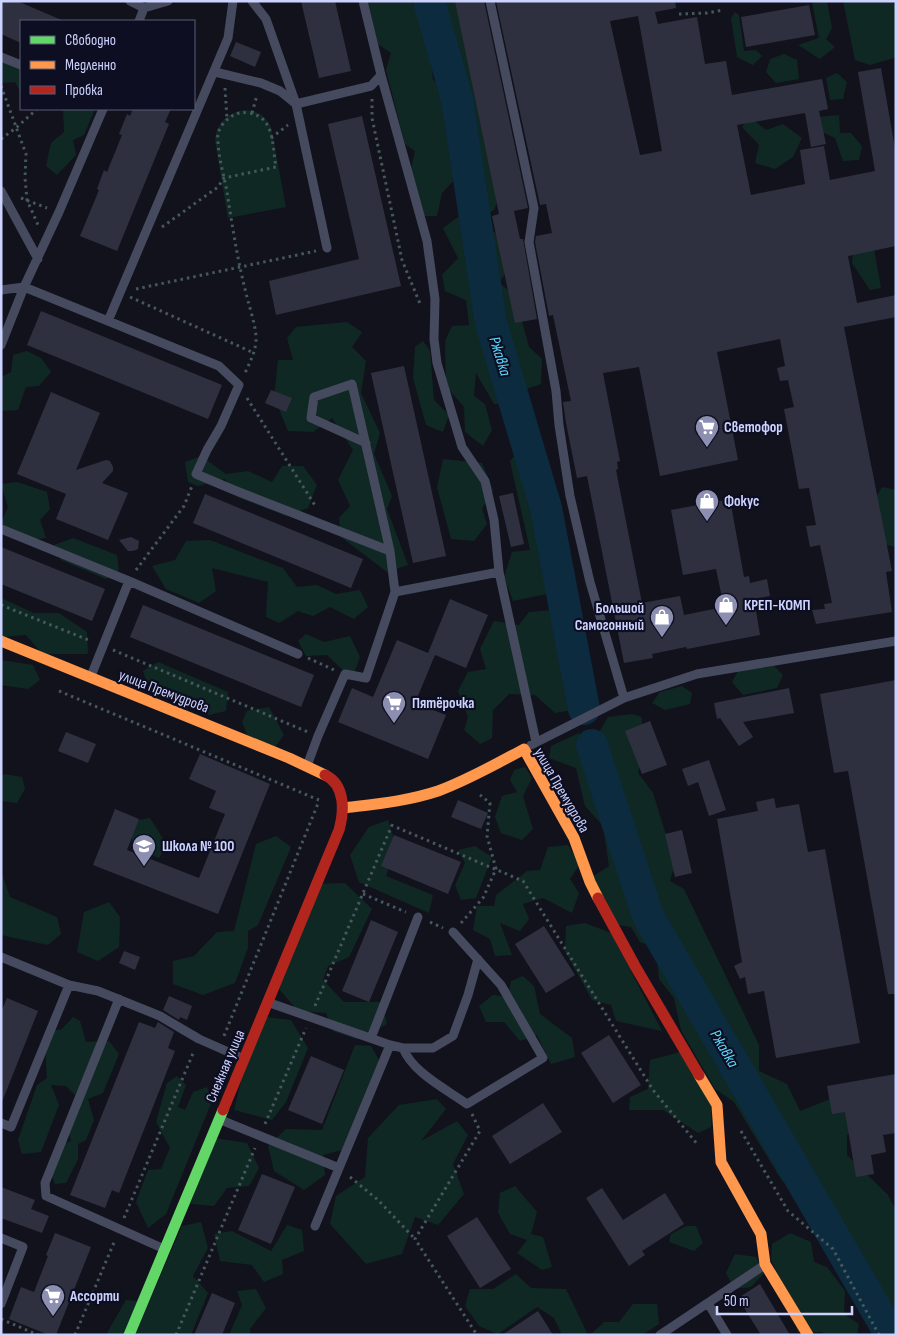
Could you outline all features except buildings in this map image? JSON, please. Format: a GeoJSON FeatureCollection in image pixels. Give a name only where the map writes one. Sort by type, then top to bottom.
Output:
{"type":"FeatureCollection","features":[{"type":"Feature","properties":{"kind":"street","name":"улица Премудрова"},"geometry":{"type":"LineString","coordinates":[[1,641],[199,720],[307,766],[329,778]]}},
{"type":"Feature","properties":{"kind":"street","name":"улица Премудрова"},"geometry":{"type":"LineString","coordinates":[[344,808],[424,795],[476,775],[524,749],[574,838],[590,882],[635,966],[717,1105],[722,1162],[761,1234],[765,1264],[808,1335]]}},
{"type":"Feature","properties":{"kind":"street"},"geometry":{"type":"LineString","coordinates":[[329,778],[339,790],[344,808]]}},
{"type":"Feature","properties":{"kind":"street","name":"Снежная улица"},"geometry":{"type":"LineString","coordinates":[[129,1335],[339,830],[344,808]]}},
{"type":"Feature","properties":{"kind":"lane"},"geometry":{"type":"LineString","coordinates":[[130,1],[144,8],[168,1]]}},
{"type":"Feature","properties":{"kind":"lane"},"geometry":{"type":"LineString","coordinates":[[108,321],[228,38],[233,1]]}},
{"type":"Feature","properties":{"kind":"lane"},"geometry":{"type":"LineString","coordinates":[[252,1],[266,19],[296,104],[327,248]]}},
{"type":"Feature","properties":{"kind":"lane"},"geometry":{"type":"LineString","coordinates":[[363,1],[381,75],[428,241],[435,299],[434,339],[438,363],[462,447],[485,481],[494,520],[500,572],[536,742]]}},
{"type":"Feature","properties":{"kind":"lane"},"geometry":{"type":"LineString","coordinates":[[490,1],[534,208],[529,242],[556,392],[570,496],[590,582],[624,698]]}},
{"type":"Feature","properties":{"kind":"lane"},"geometry":{"type":"LineString","coordinates":[[139,20],[144,8]]}},
{"type":"Feature","properties":{"kind":"lane"},"geometry":{"type":"LineString","coordinates":[[1,57],[20,65]]}},
{"type":"Feature","properties":{"kind":"lane"},"geometry":{"type":"LineString","coordinates":[[214,72],[261,83],[280,91],[296,104]]}},
{"type":"Feature","properties":{"kind":"lane"},"geometry":{"type":"LineString","coordinates":[[296,104],[371,86],[381,75]]}},
{"type":"Feature","properties":{"kind":"lane"},"geometry":{"type":"LineString","coordinates":[[1,346],[24,287],[46,242],[103,110]]}},
{"type":"Feature","properties":{"kind":"lane"},"geometry":{"type":"LineString","coordinates":[[1,190],[38,259]]}},
{"type":"Feature","properties":{"kind":"lane"},"geometry":{"type":"LineString","coordinates":[[1,290],[24,287],[219,366],[239,385],[221,426],[196,474],[390,551]]}},
{"type":"Feature","properties":{"kind":"lane"},"geometry":{"type":"LineString","coordinates":[[307,766],[345,674],[366,678],[395,592],[390,551],[366,443],[352,384],[314,397],[311,418],[366,443]]}},
{"type":"Feature","properties":{"kind":"lane"},"geometry":{"type":"LineString","coordinates":[[1,529],[298,654]]}},
{"type":"Feature","properties":{"kind":"lane"},"geometry":{"type":"LineString","coordinates":[[395,592],[500,572]]}},
{"type":"Feature","properties":{"kind":"lane"},"geometry":{"type":"LineString","coordinates":[[90,678],[128,581]]}},
{"type":"Feature","properties":{"kind":"lane"},"geometry":{"type":"LineString","coordinates":[[524,749],[624,698],[697,674],[896,641]]}},
{"type":"Feature","properties":{"kind":"lane"},"geometry":{"type":"LineString","coordinates":[[371,1038],[418,917]]}},
{"type":"Feature","properties":{"kind":"lane"},"geometry":{"type":"LineString","coordinates":[[403,1048],[406,1058],[419,1070],[467,1104],[542,1058],[501,985],[453,932]]}},
{"type":"Feature","properties":{"kind":"lane"},"geometry":{"type":"LineString","coordinates":[[1,957],[69,985],[98,991],[160,1016],[199,1038],[244,1059]]}},
{"type":"Feature","properties":{"kind":"lane"},"geometry":{"type":"LineString","coordinates":[[268,1002],[390,1045],[403,1048],[433,1048],[453,1036],[468,996],[478,959]]}},
{"type":"Feature","properties":{"kind":"lane"},"geometry":{"type":"LineString","coordinates":[[1,1123],[11,1127],[69,985]]}},
{"type":"Feature","properties":{"kind":"lane"},"geometry":{"type":"LineString","coordinates":[[119,999],[45,1183],[46,1196],[165,1249]]}},
{"type":"Feature","properties":{"kind":"lane"},"geometry":{"type":"LineString","coordinates":[[315,1226],[390,1045]]}},
{"type":"Feature","properties":{"kind":"lane"},"geometry":{"type":"LineString","coordinates":[[219,1119],[340,1168]]}},
{"type":"Feature","properties":{"kind":"lane"},"geometry":{"type":"LineString","coordinates":[[1,1238],[23,1247],[1,1304]]}},
{"type":"Feature","properties":{"kind":"lane"},"geometry":{"type":"LineString","coordinates":[[660,1335],[765,1264]]}},
{"type":"Feature","properties":{"kind":"lane"},"geometry":{"type":"LineString","coordinates":[[708,1303],[727,1335]]}},
{"type":"Feature","properties":{"kind":"path"},"geometry":{"type":"LineString","coordinates":[[679,14],[723,10]]}},
{"type":"Feature","properties":{"kind":"path"},"geometry":{"type":"LineString","coordinates":[[224,74],[227,120]]}},
{"type":"Feature","properties":{"kind":"path"},"geometry":{"type":"LineString","coordinates":[[252,113],[261,83]]}},
{"type":"Feature","properties":{"kind":"path"},"geometry":{"type":"LineString","coordinates":[[1,86],[26,154],[25,178],[27,200],[46,242]]}},
{"type":"Feature","properties":{"kind":"path"},"geometry":{"type":"LineString","coordinates":[[371,86],[372,118],[402,260],[424,313]]}},
{"type":"Feature","properties":{"kind":"path"},"geometry":{"type":"LineString","coordinates":[[1,139],[36,110]]}},
{"type":"Feature","properties":{"kind":"path"},"geometry":{"type":"LineString","coordinates":[[142,240],[174,220],[218,187],[224,178],[276,167],[269,127],[265,120],[252,113],[235,113],[219,130],[218,138],[224,178],[240,267],[256,339],[254,354],[239,385],[328,527]]}},
{"type":"Feature","properties":{"kind":"path"},"geometry":{"type":"LineString","coordinates":[[271,138],[299,118]]}},
{"type":"Feature","properties":{"kind":"path"},"geometry":{"type":"LineString","coordinates":[[1,190],[59,212]]}},
{"type":"Feature","properties":{"kind":"path"},"geometry":{"type":"LineString","coordinates":[[121,293],[327,248]]}},
{"type":"Feature","properties":{"kind":"path"},"geometry":{"type":"LineString","coordinates":[[121,293],[254,354]]}},
{"type":"Feature","properties":{"kind":"path"},"geometry":{"type":"LineString","coordinates":[[128,581],[184,506],[196,474]]}},
{"type":"Feature","properties":{"kind":"path"},"geometry":{"type":"LineString","coordinates":[[1,605],[318,736]]}},
{"type":"Feature","properties":{"kind":"path"},"geometry":{"type":"LineString","coordinates":[[298,654],[345,674]]}},
{"type":"Feature","properties":{"kind":"path"},"geometry":{"type":"LineString","coordinates":[[54,689],[320,800],[344,808]]}},
{"type":"Feature","properties":{"kind":"path"},"geometry":{"type":"LineString","coordinates":[[219,1047],[329,778]]}},
{"type":"Feature","properties":{"kind":"path"},"geometry":{"type":"LineString","coordinates":[[363,894],[453,932],[482,898],[496,869],[487,836],[490,803],[462,781]]}},
{"type":"Feature","properties":{"kind":"path"},"geometry":{"type":"LineString","coordinates":[[384,822],[523,881],[653,1090],[700,1147]]}},
{"type":"Feature","properties":{"kind":"path"},"geometry":{"type":"LineString","coordinates":[[176,1335],[392,825]]}},
{"type":"Feature","properties":{"kind":"path"},"geometry":{"type":"LineString","coordinates":[[75,1335],[199,1038]]}},
{"type":"Feature","properties":{"kind":"path"},"geometry":{"type":"LineString","coordinates":[[415,1239],[480,1131],[467,1104]]}},
{"type":"Feature","properties":{"kind":"path"},"geometry":{"type":"LineString","coordinates":[[741,1130],[788,1212],[833,1249],[878,1335]]}},
{"type":"Feature","properties":{"kind":"path"},"geometry":{"type":"LineString","coordinates":[[340,1168],[378,1200],[415,1239],[477,1335]]}},
{"type":"Feature","properties":{"kind":"path"},"geometry":{"type":"LineString","coordinates":[[1,1319],[38,1335]]}},
{"type":"Feature","properties":{"kind":"green space"},"geometry":{"type":"Polygon","coordinates":[[[359,1],[412,1],[430,49],[433,80],[445,87],[443,109],[452,125],[457,177],[442,193],[437,216],[424,216],[411,169],[415,151],[405,144],[386,70],[391,53],[378,44],[368,4],[359,1]]]}},
{"type":"Feature","properties":{"kind":"green space"},"geometry":{"type":"Polygon","coordinates":[[[436,1],[459,1],[506,181],[494,210],[481,219],[466,196],[464,111],[450,65],[449,52],[436,1]]]}},
{"type":"Feature","properties":{"kind":"green space"},"geometry":{"type":"Polygon","coordinates":[[[795,1],[827,1],[832,28],[826,39],[835,47],[820,59],[798,45],[819,38],[812,2],[794,3],[795,1]]]}},
{"type":"Feature","properties":{"kind":"green space"},"geometry":{"type":"Polygon","coordinates":[[[843,1],[892,1],[896,7],[896,54],[894,58],[870,65],[855,60],[843,1]]]}},
{"type":"Feature","properties":{"kind":"green space"},"geometry":{"type":"Polygon","coordinates":[[[735,12],[739,15],[744,51],[756,50],[762,56],[753,65],[737,57],[731,18],[735,12]]]}},
{"type":"Feature","properties":{"kind":"green space"},"geometry":{"type":"Polygon","coordinates":[[[1,54],[20,64],[20,91],[15,82],[1,83],[1,54]]]}},
{"type":"Feature","properties":{"kind":"green space"},"geometry":{"type":"Polygon","coordinates":[[[784,54],[797,60],[799,79],[776,83],[766,72],[770,59],[784,54]]]}},
{"type":"Feature","properties":{"kind":"green space"},"geometry":{"type":"Polygon","coordinates":[[[837,73],[847,82],[843,99],[830,100],[826,78],[837,73]]]}},
{"type":"Feature","properties":{"kind":"green space"},"geometry":{"type":"Polygon","coordinates":[[[63,110],[95,110],[84,135],[73,140],[76,155],[57,175],[46,166],[51,143],[64,132],[63,110]]]}},
{"type":"Feature","properties":{"kind":"green space"},"geometry":{"type":"Polygon","coordinates":[[[245,110],[261,114],[271,127],[286,207],[228,218],[215,141],[220,124],[233,113],[245,110]]]}},
{"type":"Feature","properties":{"kind":"green space"},"geometry":{"type":"Polygon","coordinates":[[[839,115],[840,133],[851,133],[862,146],[859,160],[843,161],[835,138],[818,130],[818,117],[839,115]]]}},
{"type":"Feature","properties":{"kind":"green space"},"geometry":{"type":"Polygon","coordinates":[[[750,117],[766,130],[783,124],[802,138],[793,157],[775,169],[755,163],[759,145],[742,127],[750,117]]]}},
{"type":"Feature","properties":{"kind":"green space"},"geometry":{"type":"Polygon","coordinates":[[[458,217],[472,232],[490,230],[509,240],[512,263],[499,283],[515,295],[529,347],[542,359],[541,384],[523,390],[509,404],[494,404],[476,373],[474,396],[485,404],[492,430],[483,446],[465,432],[464,407],[446,386],[445,341],[452,326],[469,325],[466,300],[445,291],[442,275],[458,258],[443,228],[458,217]]]}},
{"type":"Feature","properties":{"kind":"green space"},"geometry":{"type":"Polygon","coordinates":[[[853,248],[874,249],[881,288],[870,290],[852,263],[853,248]]]}},
{"type":"Feature","properties":{"kind":"green space"},"geometry":{"type":"Polygon","coordinates":[[[347,322],[362,332],[352,347],[366,361],[361,393],[380,433],[374,454],[392,496],[387,509],[408,565],[387,572],[341,537],[339,518],[350,506],[338,480],[353,450],[332,418],[313,432],[288,431],[274,397],[278,360],[293,360],[287,338],[296,327],[347,322]]]}},
{"type":"Feature","properties":{"kind":"green space"},"geometry":{"type":"Polygon","coordinates":[[[423,341],[430,351],[434,400],[449,415],[443,432],[426,425],[413,378],[415,347],[423,341]]]}},
{"type":"Feature","properties":{"kind":"green space"},"geometry":{"type":"Polygon","coordinates":[[[27,351],[41,358],[51,372],[39,386],[26,387],[18,410],[1,411],[1,377],[11,372],[13,355],[27,351]]]}},
{"type":"Feature","properties":{"kind":"green space"},"geometry":{"type":"Polygon","coordinates":[[[519,450],[545,524],[539,536],[548,546],[556,589],[578,598],[586,631],[583,655],[592,668],[591,698],[579,709],[555,713],[535,695],[509,694],[493,710],[492,738],[480,744],[464,730],[468,717],[458,691],[468,672],[486,669],[480,649],[494,621],[519,625],[529,612],[552,610],[547,594],[513,601],[504,577],[512,552],[530,550],[510,461],[519,450]]]}},
{"type":"Feature","properties":{"kind":"green space"},"geometry":{"type":"Polygon","coordinates":[[[201,456],[226,474],[248,471],[272,482],[282,466],[303,466],[317,485],[308,508],[286,516],[237,497],[225,479],[198,486],[188,482],[185,462],[201,456]]]}},
{"type":"Feature","properties":{"kind":"green space"},"geometry":{"type":"Polygon","coordinates":[[[443,459],[482,463],[493,490],[482,509],[487,524],[474,541],[451,539],[437,487],[443,459]]]}},
{"type":"Feature","properties":{"kind":"green space"},"geometry":{"type":"Polygon","coordinates":[[[17,482],[47,492],[50,509],[40,520],[46,538],[23,541],[1,523],[8,507],[1,484],[17,482]]]}},
{"type":"Feature","properties":{"kind":"green space"},"geometry":{"type":"Polygon","coordinates":[[[882,487],[896,490],[896,547],[882,544],[873,503],[882,487]]]}},
{"type":"Feature","properties":{"kind":"green space"},"geometry":{"type":"Polygon","coordinates":[[[73,538],[117,555],[119,570],[106,579],[61,560],[54,545],[73,538]]]}},
{"type":"Feature","properties":{"kind":"green space"},"geometry":{"type":"Polygon","coordinates":[[[210,540],[283,568],[297,587],[317,585],[336,594],[360,590],[368,607],[354,619],[330,607],[313,616],[298,611],[279,623],[266,617],[268,582],[212,568],[216,591],[199,603],[166,589],[152,566],[175,560],[186,541],[210,540]]]}},
{"type":"Feature","properties":{"kind":"green space"},"geometry":{"type":"Polygon","coordinates":[[[1,598],[34,613],[59,613],[87,632],[88,654],[42,654],[26,635],[1,637],[1,598]]]}},
{"type":"Feature","properties":{"kind":"green space"},"geometry":{"type":"Polygon","coordinates":[[[306,634],[324,642],[350,636],[360,657],[352,679],[327,655],[306,656],[298,641],[306,634]]]}},
{"type":"Feature","properties":{"kind":"green space"},"geometry":{"type":"Polygon","coordinates":[[[1,660],[33,665],[40,680],[28,689],[1,685],[1,660]]]}},
{"type":"Feature","properties":{"kind":"green space"},"geometry":{"type":"Polygon","coordinates":[[[158,662],[228,692],[226,711],[209,715],[150,691],[143,671],[158,662]]]}},
{"type":"Feature","properties":{"kind":"green space"},"geometry":{"type":"Polygon","coordinates":[[[774,666],[783,675],[777,688],[743,695],[732,682],[738,671],[774,666]]]}},
{"type":"Feature","properties":{"kind":"green space"},"geometry":{"type":"Polygon","coordinates":[[[682,686],[692,693],[690,704],[665,710],[652,703],[660,692],[682,686]]]}},
{"type":"Feature","properties":{"kind":"green space"},"geometry":{"type":"Polygon","coordinates":[[[269,707],[284,735],[275,747],[251,745],[242,722],[247,711],[269,707]]]}},
{"type":"Feature","properties":{"kind":"green space"},"geometry":{"type":"Polygon","coordinates":[[[632,714],[642,717],[641,760],[638,773],[653,793],[675,864],[670,881],[684,889],[759,1045],[759,1071],[787,1084],[800,1111],[843,1094],[876,1117],[847,1135],[847,1155],[888,1195],[896,1210],[896,1335],[880,1335],[877,1323],[887,1301],[871,1293],[849,1255],[826,1236],[809,1200],[782,1181],[734,1102],[715,1089],[681,1030],[674,998],[659,979],[656,948],[640,942],[631,927],[607,923],[586,881],[609,866],[603,826],[585,806],[576,768],[549,758],[551,746],[579,733],[593,759],[604,757],[598,734],[608,717],[632,714]]]}},
{"type":"Feature","properties":{"kind":"green space"},"geometry":{"type":"Polygon","coordinates":[[[525,767],[532,778],[523,796],[533,829],[522,840],[501,833],[495,817],[502,796],[517,792],[510,780],[514,770],[525,767]]]}},
{"type":"Feature","properties":{"kind":"green space"},"geometry":{"type":"Polygon","coordinates":[[[4,774],[22,777],[25,789],[17,803],[1,801],[1,777],[4,774]]]}},
{"type":"Feature","properties":{"kind":"green space"},"geometry":{"type":"Polygon","coordinates":[[[150,818],[167,845],[159,858],[135,849],[126,822],[150,818]]]}},
{"type":"Feature","properties":{"kind":"green space"},"geometry":{"type":"Polygon","coordinates":[[[388,820],[396,845],[386,876],[433,895],[429,913],[359,882],[350,855],[369,827],[388,820]]]}},
{"type":"Feature","properties":{"kind":"green space"},"geometry":{"type":"Polygon","coordinates":[[[276,836],[291,847],[258,925],[248,931],[248,948],[235,983],[203,995],[173,984],[173,961],[194,956],[217,932],[234,931],[256,844],[276,836]]]}},
{"type":"Feature","properties":{"kind":"green space"},"geometry":{"type":"Polygon","coordinates":[[[568,845],[580,864],[570,879],[579,893],[572,913],[543,898],[523,904],[529,919],[520,931],[500,923],[512,955],[495,956],[490,939],[473,930],[477,906],[494,906],[496,895],[527,871],[540,870],[548,847],[568,845]]]}},
{"type":"Feature","properties":{"kind":"green space"},"geometry":{"type":"Polygon","coordinates":[[[475,846],[492,857],[476,898],[461,900],[455,885],[465,863],[458,850],[475,846]]]}},
{"type":"Feature","properties":{"kind":"green space"},"geometry":{"type":"Polygon","coordinates":[[[1,871],[10,897],[57,917],[61,934],[48,945],[1,934],[1,871]]]}},
{"type":"Feature","properties":{"kind":"green space"},"geometry":{"type":"Polygon","coordinates":[[[345,883],[372,909],[349,957],[328,966],[323,980],[344,1002],[382,1002],[387,1024],[357,1039],[333,1031],[326,1013],[298,1011],[279,989],[313,884],[345,883]]]}},
{"type":"Feature","properties":{"kind":"green space"},"geometry":{"type":"Polygon","coordinates":[[[109,902],[120,917],[119,947],[98,961],[77,952],[84,912],[109,902]]]}},
{"type":"Feature","properties":{"kind":"green space"},"geometry":{"type":"Polygon","coordinates":[[[585,923],[611,933],[662,1031],[616,1021],[611,1005],[592,1000],[565,951],[566,926],[585,923]]]}},
{"type":"Feature","properties":{"kind":"green space"},"geometry":{"type":"Polygon","coordinates":[[[523,976],[534,986],[540,1014],[572,1038],[575,1057],[551,1064],[537,1035],[520,1041],[504,1022],[486,1022],[479,1006],[493,995],[508,997],[511,981],[523,976]]]}},
{"type":"Feature","properties":{"kind":"green space"},"geometry":{"type":"Polygon","coordinates":[[[257,1016],[291,1020],[308,1048],[286,1102],[272,1120],[234,1110],[257,1016]]]}},
{"type":"Feature","properties":{"kind":"green space"},"geometry":{"type":"Polygon","coordinates":[[[73,1017],[80,1021],[86,1042],[109,1041],[119,1054],[103,1093],[88,1099],[94,1120],[86,1140],[78,1144],[78,1159],[66,1183],[55,1184],[48,1167],[57,1147],[71,1141],[66,1124],[77,1097],[66,1086],[51,1085],[59,1105],[41,1152],[22,1154],[18,1140],[37,1085],[47,1078],[44,1033],[62,1029],[73,1017]]]}},
{"type":"Feature","properties":{"kind":"green space"},"geometry":{"type":"Polygon","coordinates":[[[355,1045],[371,1046],[379,1060],[342,1150],[323,1155],[325,1175],[304,1190],[274,1171],[268,1146],[286,1129],[322,1130],[355,1045]]]}},
{"type":"Feature","properties":{"kind":"green space"},"geometry":{"type":"Polygon","coordinates":[[[680,1052],[712,1100],[711,1127],[698,1133],[663,1110],[629,1110],[630,1097],[648,1089],[650,1060],[680,1052]]]}},
{"type":"Feature","properties":{"kind":"green space"},"geometry":{"type":"Polygon","coordinates":[[[177,1076],[186,1085],[178,1107],[185,1110],[193,1092],[207,1087],[212,1101],[166,1214],[148,1228],[136,1202],[148,1170],[161,1169],[170,1148],[156,1122],[167,1083],[177,1076]]]}},
{"type":"Feature","properties":{"kind":"green space"},"geometry":{"type":"Polygon","coordinates":[[[437,1099],[446,1109],[421,1141],[457,1121],[468,1135],[453,1164],[464,1194],[438,1225],[415,1217],[402,1254],[366,1264],[330,1224],[336,1196],[365,1177],[368,1138],[399,1105],[437,1099]]]}},
{"type":"Feature","properties":{"kind":"green space"},"geometry":{"type":"Polygon","coordinates":[[[207,1137],[247,1143],[259,1168],[249,1186],[227,1188],[214,1206],[191,1204],[207,1137]]]}},
{"type":"Feature","properties":{"kind":"green space"},"geometry":{"type":"Polygon","coordinates":[[[515,1186],[537,1212],[531,1234],[543,1237],[552,1267],[542,1270],[517,1253],[527,1240],[510,1234],[498,1213],[500,1193],[515,1186]]]}},
{"type":"Feature","properties":{"kind":"green space"},"geometry":{"type":"Polygon","coordinates":[[[201,1222],[208,1248],[193,1276],[208,1293],[191,1335],[108,1335],[107,1333],[126,1300],[149,1302],[182,1226],[201,1222]]]}},
{"type":"Feature","properties":{"kind":"green space"},"geometry":{"type":"Polygon","coordinates":[[[287,1225],[302,1230],[304,1251],[282,1260],[283,1274],[264,1282],[252,1265],[220,1261],[214,1234],[232,1231],[271,1251],[287,1225]]]}},
{"type":"Feature","properties":{"kind":"green space"},"geometry":{"type":"Polygon","coordinates":[[[686,1226],[696,1226],[703,1243],[694,1251],[669,1242],[671,1234],[686,1226]]]}},
{"type":"Feature","properties":{"kind":"green space"},"geometry":{"type":"Polygon","coordinates":[[[790,1233],[811,1242],[814,1262],[827,1267],[845,1291],[844,1314],[859,1324],[857,1335],[826,1335],[821,1332],[798,1332],[771,1259],[772,1244],[790,1233]]]}},
{"type":"Feature","properties":{"kind":"green space"},"geometry":{"type":"Polygon","coordinates":[[[735,1254],[756,1257],[764,1273],[751,1287],[734,1289],[726,1273],[735,1254]]]}},
{"type":"Feature","properties":{"kind":"green space"},"geometry":{"type":"Polygon","coordinates":[[[516,1274],[531,1288],[566,1289],[588,1335],[562,1335],[554,1318],[537,1307],[498,1334],[479,1326],[465,1306],[470,1289],[493,1289],[516,1274]]]}},
{"type":"Feature","properties":{"kind":"green space"},"geometry":{"type":"Polygon","coordinates":[[[256,1289],[266,1308],[250,1329],[251,1335],[229,1335],[242,1305],[237,1291],[256,1289]]]}},
{"type":"Feature","properties":{"kind":"green space"},"geometry":{"type":"Polygon","coordinates":[[[633,1304],[657,1304],[659,1324],[642,1335],[590,1335],[604,1322],[619,1322],[633,1304]]]}},
{"type":"Feature","properties":{"kind":"waterway","name":"Ржавка"},"geometry":{"type":"LineString","coordinates":[[429,1],[457,99],[491,323],[546,508],[584,709]]}},
{"type":"Feature","properties":{"kind":"waterway","name":"Ржавка"},"geometry":{"type":"LineString","coordinates":[[592,745],[648,916],[891,1335]]}},
{"type":"Feature","properties":{"kind":"traffic: fast"},"geometry":{"type":"LineString","coordinates":[[129,1335],[223,1110]]}},
{"type":"Feature","properties":{"kind":"traffic: slow"},"geometry":{"type":"LineString","coordinates":[[1,641],[289,758],[325,775]]}},
{"type":"Feature","properties":{"kind":"traffic: slow"},"geometry":{"type":"LineString","coordinates":[[344,808],[404,800],[438,791],[471,777],[524,749],[574,838],[598,898]]}},
{"type":"Feature","properties":{"kind":"traffic: slow"},"geometry":{"type":"LineString","coordinates":[[699,1075],[717,1105],[721,1162],[761,1234],[765,1264],[808,1335]]}},
{"type":"Feature","properties":{"kind":"traffic: jam"},"geometry":{"type":"LineString","coordinates":[[223,1110],[339,830],[342,815],[340,792],[332,779],[325,775]]}},
{"type":"Feature","properties":{"kind":"traffic: jam"},"geometry":{"type":"LineString","coordinates":[[598,898],[635,966],[699,1075]]}},
{"type":"Feature","properties":{"kind":"place","name":"Светофор"},"geometry":{"type":"Point","coordinates":[707,448]}},
{"type":"Feature","properties":{"kind":"place","name":"Фокус"},"geometry":{"type":"Point","coordinates":[707,522]}},
{"type":"Feature","properties":{"kind":"place","name":"КРЕП-КОМП"},"geometry":{"type":"Point","coordinates":[726,626]}},
{"type":"Feature","properties":{"kind":"place","name":"Большой Самогонный"},"geometry":{"type":"Point","coordinates":[662,638]}},
{"type":"Feature","properties":{"kind":"place","name":"Пятёрочка"},"geometry":{"type":"Point","coordinates":[394,724]}},
{"type":"Feature","properties":{"kind":"place","name":"Школа № 100"},"geometry":{"type":"Point","coordinates":[144,867]}},
{"type":"Feature","properties":{"kind":"place","name":"Ассорти"},"geometry":{"type":"Point","coordinates":[53,1317]}}]}
